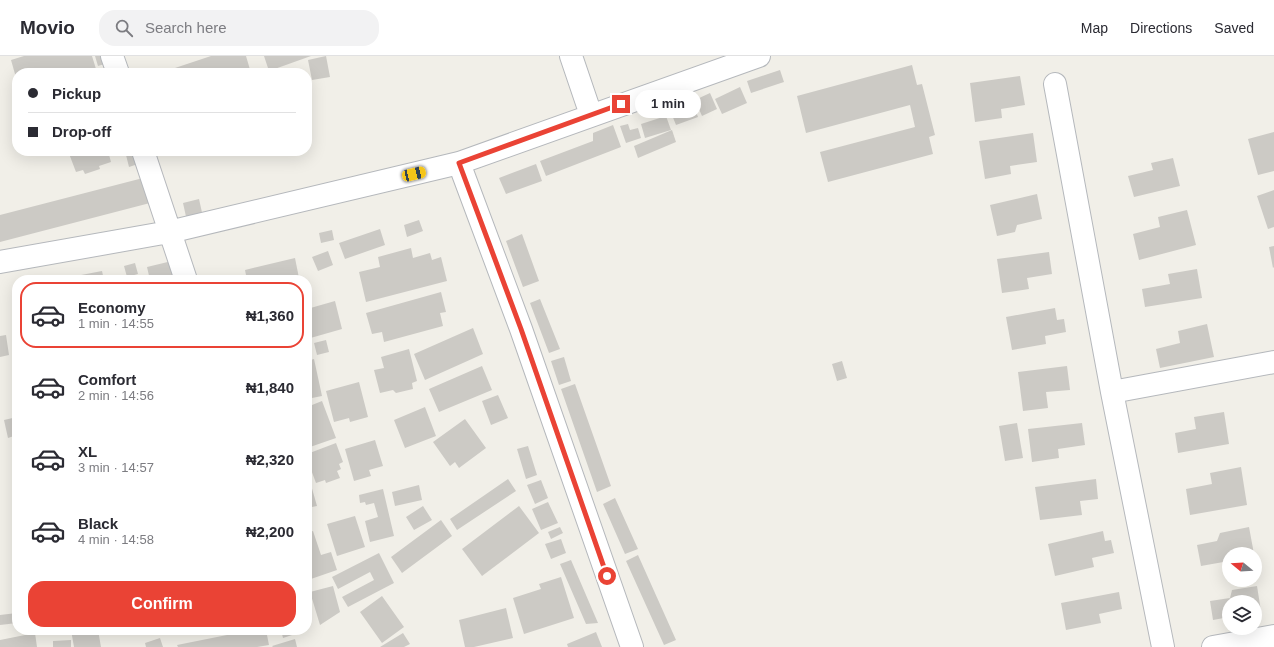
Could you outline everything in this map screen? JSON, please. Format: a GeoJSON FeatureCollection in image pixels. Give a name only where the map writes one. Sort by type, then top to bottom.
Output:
{"type":"FeatureCollection","features":[{"type":"Feature","properties":{"kind":"street"},"geometry":{"type":"LineString","coordinates":[[112,56],[116,68]]}},
{"type":"Feature","properties":{"kind":"street"},"geometry":{"type":"LineString","coordinates":[[572,56],[591,115]]}},
{"type":"Feature","properties":{"kind":"street"},"geometry":{"type":"LineString","coordinates":[[0,262],[168,232],[459,163],[759,56]]}},
{"type":"Feature","properties":{"kind":"street"},"geometry":{"type":"LineString","coordinates":[[1055,84],[1112,392],[1163,647]]}},
{"type":"Feature","properties":{"kind":"street"},"geometry":{"type":"LineString","coordinates":[[145,156],[168,232],[184,275]]}},
{"type":"Feature","properties":{"kind":"street"},"geometry":{"type":"LineString","coordinates":[[459,163],[521,329],[632,647]]}},
{"type":"Feature","properties":{"kind":"street"},"geometry":{"type":"LineString","coordinates":[[1112,392],[1274,362]]}},
{"type":"Feature","properties":{"kind":"street"},"geometry":{"type":"LineString","coordinates":[[1213,647],[1274,636]]}},
{"type":"Feature","properties":{"kind":"building"},"geometry":{"type":"Polygon","coordinates":[[[24,56],[92,56],[96,68],[13,68],[11,60],[24,56]]]}},
{"type":"Feature","properties":{"kind":"building"},"geometry":{"type":"Polygon","coordinates":[[[95,56],[106,56],[108,63],[98,66],[95,56]]]}},
{"type":"Feature","properties":{"kind":"building"},"geometry":{"type":"Polygon","coordinates":[[[211,56],[246,56],[250,68],[175,68],[211,56]]]}},
{"type":"Feature","properties":{"kind":"building"},"geometry":{"type":"Polygon","coordinates":[[[264,56],[311,56],[277,68],[268,68],[264,56]]]}},
{"type":"Feature","properties":{"kind":"building"},"geometry":{"type":"Polygon","coordinates":[[[326,56],[330,77],[312,80],[312,68],[310,68],[308,60],[326,56]]]}},
{"type":"Feature","properties":{"kind":"building"},"geometry":{"type":"Polygon","coordinates":[[[912,65],[917,85],[922,84],[935,135],[929,137],[933,154],[828,182],[820,152],[915,127],[910,105],[806,133],[797,96],[912,65]]]}},
{"type":"Feature","properties":{"kind":"building"},"geometry":{"type":"Polygon","coordinates":[[[780,70],[784,82],[751,93],[747,81],[780,70]]]}},
{"type":"Feature","properties":{"kind":"building"},"geometry":{"type":"Polygon","coordinates":[[[1020,76],[1025,105],[1001,109],[1002,118],[975,122],[970,83],[1020,76]]]}},
{"type":"Feature","properties":{"kind":"building"},"geometry":{"type":"Polygon","coordinates":[[[740,87],[747,103],[722,114],[715,99],[740,87]]]}},
{"type":"Feature","properties":{"kind":"building"},"geometry":{"type":"Polygon","coordinates":[[[710,93],[717,109],[702,116],[695,100],[710,93]]]}},
{"type":"Feature","properties":{"kind":"building"},"geometry":{"type":"Polygon","coordinates":[[[694,107],[698,117],[676,125],[672,115],[694,107]]]}},
{"type":"Feature","properties":{"kind":"building"},"geometry":{"type":"Polygon","coordinates":[[[666,116],[671,130],[645,138],[641,124],[666,116]]]}},
{"type":"Feature","properties":{"kind":"building"},"geometry":{"type":"Polygon","coordinates":[[[628,124],[630,130],[638,128],[641,138],[626,143],[620,126],[628,124]]]}},
{"type":"Feature","properties":{"kind":"building"},"geometry":{"type":"Polygon","coordinates":[[[613,125],[621,147],[546,176],[540,161],[593,141],[593,133],[613,125]]]}},
{"type":"Feature","properties":{"kind":"building"},"geometry":{"type":"Polygon","coordinates":[[[672,130],[676,142],[638,158],[634,146],[672,130]]]}},
{"type":"Feature","properties":{"kind":"building"},"geometry":{"type":"Polygon","coordinates":[[[1274,132],[1274,171],[1258,175],[1248,139],[1274,132]]]}},
{"type":"Feature","properties":{"kind":"building"},"geometry":{"type":"Polygon","coordinates":[[[1033,133],[1037,162],[1010,166],[1011,174],[985,179],[979,141],[1033,133]]]}},
{"type":"Feature","properties":{"kind":"building"},"geometry":{"type":"Polygon","coordinates":[[[70,156],[109,156],[111,162],[99,166],[100,169],[85,174],[83,170],[76,172],[70,156]]]}},
{"type":"Feature","properties":{"kind":"building"},"geometry":{"type":"Polygon","coordinates":[[[126,156],[138,156],[141,163],[129,167],[126,156]]]}},
{"type":"Feature","properties":{"kind":"building"},"geometry":{"type":"Polygon","coordinates":[[[1173,158],[1180,186],[1134,197],[1128,176],[1153,170],[1151,163],[1173,158]]]}},
{"type":"Feature","properties":{"kind":"building"},"geometry":{"type":"Polygon","coordinates":[[[536,164],[542,181],[506,194],[499,178],[536,164]]]}},
{"type":"Feature","properties":{"kind":"building"},"geometry":{"type":"Polygon","coordinates":[[[143,178],[150,203],[0,242],[0,215],[143,178]]]}},
{"type":"Feature","properties":{"kind":"building"},"geometry":{"type":"Polygon","coordinates":[[[1274,190],[1274,227],[1268,229],[1257,196],[1274,190]]]}},
{"type":"Feature","properties":{"kind":"building"},"geometry":{"type":"Polygon","coordinates":[[[1037,194],[1042,219],[1017,225],[1015,232],[997,236],[990,205],[1037,194]]]}},
{"type":"Feature","properties":{"kind":"building"},"geometry":{"type":"Polygon","coordinates":[[[199,199],[203,217],[187,221],[183,203],[199,199]]]}},
{"type":"Feature","properties":{"kind":"building"},"geometry":{"type":"Polygon","coordinates":[[[1187,210],[1196,245],[1139,260],[1133,234],[1160,227],[1158,217],[1187,210]]]}},
{"type":"Feature","properties":{"kind":"building"},"geometry":{"type":"Polygon","coordinates":[[[419,220],[423,231],[407,237],[404,225],[419,220]]]}},
{"type":"Feature","properties":{"kind":"building"},"geometry":{"type":"Polygon","coordinates":[[[380,229],[385,245],[345,259],[339,243],[380,229]]]}},
{"type":"Feature","properties":{"kind":"building"},"geometry":{"type":"Polygon","coordinates":[[[332,230],[334,240],[321,243],[319,233],[332,230]]]}},
{"type":"Feature","properties":{"kind":"building"},"geometry":{"type":"Polygon","coordinates":[[[522,234],[539,281],[523,287],[506,241],[522,234]]]}},
{"type":"Feature","properties":{"kind":"building"},"geometry":{"type":"Polygon","coordinates":[[[1274,246],[1274,267],[1273,268],[1269,247],[1274,246]]]}},
{"type":"Feature","properties":{"kind":"building"},"geometry":{"type":"Polygon","coordinates":[[[411,248],[413,258],[430,253],[432,260],[441,257],[447,281],[366,302],[359,272],[380,267],[378,257],[411,248]]]}},
{"type":"Feature","properties":{"kind":"building"},"geometry":{"type":"Polygon","coordinates":[[[328,251],[333,265],[318,271],[312,257],[328,251]]]}},
{"type":"Feature","properties":{"kind":"building"},"geometry":{"type":"Polygon","coordinates":[[[1049,252],[1052,274],[1027,278],[1029,289],[1002,293],[997,259],[1049,252]]]}},
{"type":"Feature","properties":{"kind":"building"},"geometry":{"type":"Polygon","coordinates":[[[295,258],[298,275],[246,275],[245,270],[295,258]]]}},
{"type":"Feature","properties":{"kind":"building"},"geometry":{"type":"Polygon","coordinates":[[[176,260],[180,275],[149,275],[147,267],[176,260]]]}},
{"type":"Feature","properties":{"kind":"building"},"geometry":{"type":"Polygon","coordinates":[[[135,263],[138,274],[126,275],[124,266],[135,263]]]}},
{"type":"Feature","properties":{"kind":"building"},"geometry":{"type":"Polygon","coordinates":[[[1197,269],[1202,298],[1145,307],[1142,289],[1170,284],[1168,274],[1197,269]]]}},
{"type":"Feature","properties":{"kind":"building"},"geometry":{"type":"Polygon","coordinates":[[[102,271],[103,275],[81,275],[102,271]]]}},
{"type":"Feature","properties":{"kind":"building"},"geometry":{"type":"Polygon","coordinates":[[[441,292],[446,312],[440,313],[443,326],[384,342],[382,332],[372,334],[366,313],[441,292]]]}},
{"type":"Feature","properties":{"kind":"building"},"geometry":{"type":"Polygon","coordinates":[[[540,299],[560,349],[549,353],[530,303],[540,299]]]}},
{"type":"Feature","properties":{"kind":"building"},"geometry":{"type":"Polygon","coordinates":[[[335,301],[342,329],[312,338],[312,308],[335,301]]]}},
{"type":"Feature","properties":{"kind":"building"},"geometry":{"type":"Polygon","coordinates":[[[1055,308],[1057,320],[1064,319],[1066,332],[1045,336],[1046,344],[1012,350],[1006,317],[1055,308]]]}},
{"type":"Feature","properties":{"kind":"building"},"geometry":{"type":"Polygon","coordinates":[[[1207,324],[1214,357],[1160,368],[1156,349],[1180,343],[1178,331],[1207,324]]]}},
{"type":"Feature","properties":{"kind":"building"},"geometry":{"type":"Polygon","coordinates":[[[473,328],[483,354],[425,380],[414,354],[473,328]]]}},
{"type":"Feature","properties":{"kind":"building"},"geometry":{"type":"Polygon","coordinates":[[[6,335],[9,355],[0,357],[0,336],[6,335]]]}},
{"type":"Feature","properties":{"kind":"building"},"geometry":{"type":"Polygon","coordinates":[[[326,340],[329,352],[317,355],[314,343],[326,340]]]}},
{"type":"Feature","properties":{"kind":"building"},"geometry":{"type":"Polygon","coordinates":[[[409,349],[417,381],[412,383],[413,389],[396,393],[393,390],[380,393],[374,370],[384,368],[381,357],[409,349]]]}},
{"type":"Feature","properties":{"kind":"building"},"geometry":{"type":"Polygon","coordinates":[[[564,357],[571,381],[559,385],[551,361],[564,357]]]}},
{"type":"Feature","properties":{"kind":"building"},"geometry":{"type":"Polygon","coordinates":[[[314,359],[322,396],[312,398],[312,360],[314,359]]]}},
{"type":"Feature","properties":{"kind":"building"},"geometry":{"type":"Polygon","coordinates":[[[842,361],[847,378],[837,381],[832,364],[842,361]]]}},
{"type":"Feature","properties":{"kind":"building"},"geometry":{"type":"Polygon","coordinates":[[[482,366],[492,390],[439,412],[429,389],[482,366]]]}},
{"type":"Feature","properties":{"kind":"building"},"geometry":{"type":"Polygon","coordinates":[[[1067,366],[1070,390],[1046,392],[1048,408],[1023,411],[1018,372],[1067,366]]]}},
{"type":"Feature","properties":{"kind":"building"},"geometry":{"type":"Polygon","coordinates":[[[359,382],[368,417],[350,422],[349,418],[334,422],[326,391],[359,382]]]}},
{"type":"Feature","properties":{"kind":"building"},"geometry":{"type":"Polygon","coordinates":[[[575,384],[611,486],[597,492],[561,389],[575,384]]]}},
{"type":"Feature","properties":{"kind":"building"},"geometry":{"type":"Polygon","coordinates":[[[498,395],[508,418],[491,425],[482,401],[498,395]]]}},
{"type":"Feature","properties":{"kind":"building"},"geometry":{"type":"Polygon","coordinates":[[[322,401],[336,438],[312,446],[312,405],[322,401]]]}},
{"type":"Feature","properties":{"kind":"building"},"geometry":{"type":"Polygon","coordinates":[[[425,407],[436,436],[405,448],[394,420],[425,407]]]}},
{"type":"Feature","properties":{"kind":"building"},"geometry":{"type":"Polygon","coordinates":[[[1224,412],[1229,444],[1178,453],[1175,433],[1196,429],[1194,417],[1224,412]]]}},
{"type":"Feature","properties":{"kind":"building"},"geometry":{"type":"Polygon","coordinates":[[[12,418],[12,437],[8,438],[4,420],[12,418]]]}},
{"type":"Feature","properties":{"kind":"building"},"geometry":{"type":"Polygon","coordinates":[[[465,419],[486,448],[459,468],[455,462],[450,466],[433,442],[465,419]]]}},
{"type":"Feature","properties":{"kind":"building"},"geometry":{"type":"Polygon","coordinates":[[[1017,423],[1023,458],[1005,461],[999,426],[1017,423]]]}},
{"type":"Feature","properties":{"kind":"building"},"geometry":{"type":"Polygon","coordinates":[[[1082,423],[1085,445],[1058,449],[1059,458],[1032,462],[1028,429],[1082,423]]]}},
{"type":"Feature","properties":{"kind":"building"},"geometry":{"type":"Polygon","coordinates":[[[375,440],[383,466],[369,470],[371,476],[354,481],[345,449],[375,440]]]}},
{"type":"Feature","properties":{"kind":"building"},"geometry":{"type":"Polygon","coordinates":[[[336,443],[343,462],[339,464],[341,469],[337,471],[340,478],[326,483],[325,480],[316,483],[312,472],[312,452],[336,443]]]}},
{"type":"Feature","properties":{"kind":"building"},"geometry":{"type":"Polygon","coordinates":[[[528,446],[537,475],[526,479],[517,449],[528,446]]]}},
{"type":"Feature","properties":{"kind":"building"},"geometry":{"type":"Polygon","coordinates":[[[1241,467],[1247,505],[1190,515],[1186,489],[1212,484],[1210,473],[1241,467]]]}},
{"type":"Feature","properties":{"kind":"building"},"geometry":{"type":"Polygon","coordinates":[[[508,479],[516,491],[457,530],[450,519],[508,479]]]}},
{"type":"Feature","properties":{"kind":"building"},"geometry":{"type":"Polygon","coordinates":[[[1096,479],[1098,499],[1080,501],[1082,515],[1040,520],[1035,487],[1096,479]]]}},
{"type":"Feature","properties":{"kind":"building"},"geometry":{"type":"Polygon","coordinates":[[[541,480],[548,498],[535,504],[527,485],[541,480]]]}},
{"type":"Feature","properties":{"kind":"building"},"geometry":{"type":"Polygon","coordinates":[[[419,485],[422,500],[395,506],[392,492],[419,485]]]}},
{"type":"Feature","properties":{"kind":"building"},"geometry":{"type":"Polygon","coordinates":[[[312,488],[317,506],[312,507],[312,488]]]}},
{"type":"Feature","properties":{"kind":"building"},"geometry":{"type":"Polygon","coordinates":[[[383,489],[394,536],[370,542],[365,521],[378,517],[374,503],[366,505],[365,502],[360,503],[359,495],[383,489]]]}},
{"type":"Feature","properties":{"kind":"building"},"geometry":{"type":"Polygon","coordinates":[[[615,498],[638,549],[625,554],[603,504],[615,498]]]}},
{"type":"Feature","properties":{"kind":"building"},"geometry":{"type":"Polygon","coordinates":[[[548,502],[558,523],[541,530],[532,509],[548,502]]]}},
{"type":"Feature","properties":{"kind":"building"},"geometry":{"type":"Polygon","coordinates":[[[423,506],[432,520],[414,530],[406,517],[423,506]]]}},
{"type":"Feature","properties":{"kind":"building"},"geometry":{"type":"Polygon","coordinates":[[[519,506],[539,533],[482,576],[462,549],[519,506]]]}},
{"type":"Feature","properties":{"kind":"building"},"geometry":{"type":"Polygon","coordinates":[[[355,516],[365,547],[337,556],[327,524],[355,516]]]}},
{"type":"Feature","properties":{"kind":"building"},"geometry":{"type":"Polygon","coordinates":[[[441,520],[452,536],[402,573],[391,557],[441,520]]]}},
{"type":"Feature","properties":{"kind":"building"},"geometry":{"type":"Polygon","coordinates":[[[560,527],[563,533],[551,539],[548,532],[560,527]]]}},
{"type":"Feature","properties":{"kind":"building"},"geometry":{"type":"Polygon","coordinates":[[[1249,527],[1253,547],[1222,547],[1222,562],[1201,566],[1197,545],[1217,541],[1220,533],[1249,527]]]}},
{"type":"Feature","properties":{"kind":"building"},"geometry":{"type":"Polygon","coordinates":[[[312,531],[321,555],[331,552],[337,570],[312,579],[312,531]]]}},
{"type":"Feature","properties":{"kind":"building"},"geometry":{"type":"Polygon","coordinates":[[[1103,531],[1105,541],[1111,540],[1114,553],[1092,558],[1094,567],[1055,576],[1048,544],[1103,531]]]}},
{"type":"Feature","properties":{"kind":"building"},"geometry":{"type":"Polygon","coordinates":[[[561,539],[566,553],[551,559],[545,544],[561,539]]]}},
{"type":"Feature","properties":{"kind":"building"},"geometry":{"type":"Polygon","coordinates":[[[379,553],[394,583],[348,607],[342,597],[374,580],[370,572],[338,589],[332,577],[379,553]]]}},
{"type":"Feature","properties":{"kind":"building"},"geometry":{"type":"Polygon","coordinates":[[[638,555],[676,640],[664,645],[626,561],[638,555]]]}},
{"type":"Feature","properties":{"kind":"building"},"geometry":{"type":"Polygon","coordinates":[[[571,560],[598,623],[586,624],[560,564],[571,560]]]}},
{"type":"Feature","properties":{"kind":"building"},"geometry":{"type":"Polygon","coordinates":[[[561,577],[574,618],[524,634],[513,598],[541,589],[539,584],[561,577]]]}},
{"type":"Feature","properties":{"kind":"building"},"geometry":{"type":"Polygon","coordinates":[[[333,586],[340,612],[320,625],[312,599],[312,591],[333,586]]]}},
{"type":"Feature","properties":{"kind":"building"},"geometry":{"type":"Polygon","coordinates":[[[1257,587],[1258,595],[1231,595],[1232,590],[1257,587]]]}},
{"type":"Feature","properties":{"kind":"building"},"geometry":{"type":"Polygon","coordinates":[[[1119,592],[1122,609],[1099,614],[1101,623],[1066,630],[1061,603],[1119,592]]]}},
{"type":"Feature","properties":{"kind":"building"},"geometry":{"type":"Polygon","coordinates":[[[382,596],[404,627],[382,643],[360,612],[382,596]]]}},
{"type":"Feature","properties":{"kind":"building"},"geometry":{"type":"Polygon","coordinates":[[[1222,599],[1222,618],[1213,620],[1210,601],[1222,599]]]}},
{"type":"Feature","properties":{"kind":"building"},"geometry":{"type":"Polygon","coordinates":[[[506,608],[513,638],[474,647],[465,647],[459,620],[506,608]]]}},
{"type":"Feature","properties":{"kind":"building"},"geometry":{"type":"Polygon","coordinates":[[[12,614],[12,624],[0,625],[0,615],[12,614]]]}},
{"type":"Feature","properties":{"kind":"building"},"geometry":{"type":"Polygon","coordinates":[[[596,632],[602,647],[568,647],[567,644],[596,632]]]}},
{"type":"Feature","properties":{"kind":"building"},"geometry":{"type":"Polygon","coordinates":[[[403,633],[410,644],[404,647],[380,647],[403,633]]]}},
{"type":"Feature","properties":{"kind":"building"},"geometry":{"type":"Polygon","coordinates":[[[25,635],[35,635],[37,647],[0,647],[0,640],[25,635]]]}},
{"type":"Feature","properties":{"kind":"building"},"geometry":{"type":"Polygon","coordinates":[[[72,635],[99,635],[101,647],[74,647],[72,635]]]}},
{"type":"Feature","properties":{"kind":"building"},"geometry":{"type":"Polygon","coordinates":[[[227,635],[267,635],[269,645],[257,647],[178,647],[177,645],[227,635]]]}},
{"type":"Feature","properties":{"kind":"building"},"geometry":{"type":"Polygon","coordinates":[[[282,635],[292,635],[283,638],[282,635]]]}},
{"type":"Feature","properties":{"kind":"building"},"geometry":{"type":"Polygon","coordinates":[[[160,638],[163,647],[146,647],[145,643],[160,638]]]}},
{"type":"Feature","properties":{"kind":"building"},"geometry":{"type":"Polygon","coordinates":[[[295,639],[297,647],[272,646],[295,639]]]}},
{"type":"Feature","properties":{"kind":"building"},"geometry":{"type":"Polygon","coordinates":[[[71,640],[71,647],[53,647],[53,641],[71,640]]]}},
{"type":"Feature","properties":{"kind":"route"},"geometry":{"type":"LineString","coordinates":[[607,576],[521,329],[459,163],[621,104]]}}]}
